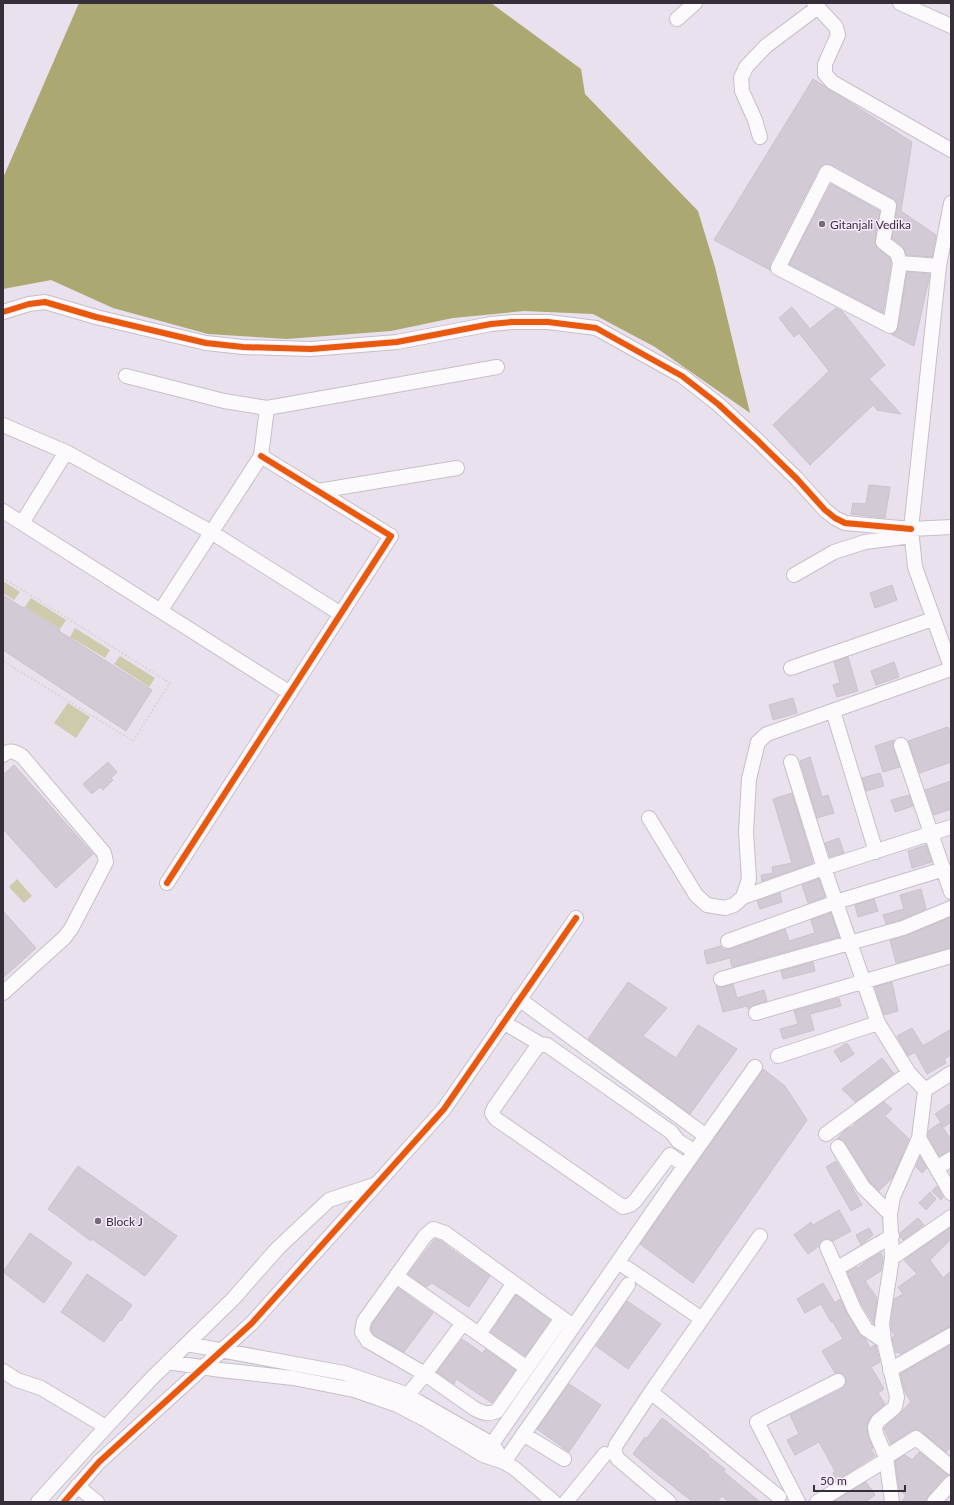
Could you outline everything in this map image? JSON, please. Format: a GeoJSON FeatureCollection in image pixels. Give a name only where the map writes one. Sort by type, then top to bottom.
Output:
{"type":"FeatureCollection","features":[{"type":"Feature","properties":{"kind":"street"},"geometry":{"type":"LineString","coordinates":[[677,19],[695,3]]}},
{"type":"Feature","properties":{"kind":"street"},"geometry":{"type":"LineString","coordinates":[[900,3],[951,26]]}},
{"type":"Feature","properties":{"kind":"street"},"geometry":{"type":"LineString","coordinates":[[760,137],[755,120],[742,91],[741,78],[746,67],[766,46],[816,5],[836,27],[838,36],[826,64],[825,74],[832,82],[951,150]]}},
{"type":"Feature","properties":{"kind":"street"},"geometry":{"type":"LineString","coordinates":[[827,172],[889,206],[883,242],[897,253],[900,263],[890,326],[778,268],[827,172]]}},
{"type":"Feature","properties":{"kind":"street"},"geometry":{"type":"LineString","coordinates":[[743,897],[749,879],[746,832],[749,780],[758,742],[767,734],[951,668],[915,567],[912,532],[939,266],[951,203]]}},
{"type":"Feature","properties":{"kind":"street"},"geometry":{"type":"LineString","coordinates":[[900,263],[939,266]]}},
{"type":"Feature","properties":{"kind":"street"},"geometry":{"type":"LineString","coordinates":[[3,312],[29,304],[45,302],[96,317],[206,343],[243,347],[311,349],[397,342],[491,324],[512,322],[548,322],[596,328],[682,376],[718,404],[757,440],[797,479],[825,510],[835,518],[846,523],[912,532]]}},
{"type":"Feature","properties":{"kind":"street"},"geometry":{"type":"LineString","coordinates":[[126,376],[224,402],[267,408],[497,367]]}},
{"type":"Feature","properties":{"kind":"street"},"geometry":{"type":"LineString","coordinates":[[161,610],[261,456],[267,408]]}},
{"type":"Feature","properties":{"kind":"street"},"geometry":{"type":"LineString","coordinates":[[3,425],[66,452],[211,532],[341,614]]}},
{"type":"Feature","properties":{"kind":"street"},"geometry":{"type":"LineString","coordinates":[[22,523],[66,452]]}},
{"type":"Feature","properties":{"kind":"street"},"geometry":{"type":"LineString","coordinates":[[167,883],[391,536],[261,456]]}},
{"type":"Feature","properties":{"kind":"street"},"geometry":{"type":"LineString","coordinates":[[318,491],[457,468]]}},
{"type":"Feature","properties":{"kind":"street"},"geometry":{"type":"LineString","coordinates":[[3,511],[290,693]]}},
{"type":"Feature","properties":{"kind":"street"},"geometry":{"type":"LineString","coordinates":[[794,575],[834,552],[865,542],[912,532],[951,527]]}},
{"type":"Feature","properties":{"kind":"street"},"geometry":{"type":"LineString","coordinates":[[791,668],[933,619]]}},
{"type":"Feature","properties":{"kind":"street"},"geometry":{"type":"LineString","coordinates":[[833,711],[876,852]]}},
{"type":"Feature","properties":{"kind":"street"},"geometry":{"type":"LineString","coordinates":[[901,745],[951,892]]}},
{"type":"Feature","properties":{"kind":"street"},"geometry":{"type":"LineString","coordinates":[[3,755],[6,752],[14,752],[22,756],[104,853],[106,862],[71,929],[64,938],[3,993]]}},
{"type":"Feature","properties":{"kind":"street"},"geometry":{"type":"LineString","coordinates":[[791,762],[824,868],[878,1023],[909,1073],[925,1090]]}},
{"type":"Feature","properties":{"kind":"street"},"geometry":{"type":"LineString","coordinates":[[649,818],[696,895],[708,905],[725,908],[734,905],[743,897],[824,868],[951,827]]}},
{"type":"Feature","properties":{"kind":"street"},"geometry":{"type":"LineString","coordinates":[[728,941],[836,902],[944,869]]}},
{"type":"Feature","properties":{"kind":"street"},"geometry":{"type":"LineString","coordinates":[[721,979],[903,928],[951,908]]}},
{"type":"Feature","properties":{"kind":"street"},"geometry":{"type":"LineString","coordinates":[[64,1502],[99,1462],[252,1323],[444,1109],[519,998],[576,918]]}},
{"type":"Feature","properties":{"kind":"street"},"geometry":{"type":"LineString","coordinates":[[756,1013],[951,956]]}},
{"type":"Feature","properties":{"kind":"street"},"geometry":{"type":"LineString","coordinates":[[519,998],[706,1136]]}},
{"type":"Feature","properties":{"kind":"street"},"geometry":{"type":"LineString","coordinates":[[503,1022],[540,1044],[547,1045],[671,1132],[678,1141],[694,1151]]}},
{"type":"Feature","properties":{"kind":"street"},"geometry":{"type":"LineString","coordinates":[[778,1056],[878,1023]]}},
{"type":"Feature","properties":{"kind":"street"},"geometry":{"type":"LineString","coordinates":[[540,1044],[494,1108],[492,1113],[496,1118],[623,1207],[630,1205],[635,1201],[670,1155],[678,1141]]}},
{"type":"Feature","properties":{"kind":"street"},"geometry":{"type":"LineString","coordinates":[[492,1444],[694,1151],[755,1066]]}},
{"type":"Feature","properties":{"kind":"street"},"geometry":{"type":"LineString","coordinates":[[826,1134],[909,1073]]}},
{"type":"Feature","properties":{"kind":"street"},"geometry":{"type":"LineString","coordinates":[[892,1502],[886,1459],[876,1434],[875,1426],[878,1421],[896,1407],[897,1397],[884,1341],[882,1323],[892,1258],[890,1214],[893,1197],[919,1138],[925,1090],[951,1073]]}},
{"type":"Feature","properties":{"kind":"street"},"geometry":{"type":"LineString","coordinates":[[919,1138],[951,1193]]}},
{"type":"Feature","properties":{"kind":"street"},"geometry":{"type":"LineString","coordinates":[[838,1147],[863,1187],[890,1214]]}},
{"type":"Feature","properties":{"kind":"street"},"geometry":{"type":"LineString","coordinates":[[670,1155],[684,1166]]}},
{"type":"Feature","properties":{"kind":"street"},"geometry":{"type":"LineString","coordinates":[[937,1168],[951,1159]]}},
{"type":"Feature","properties":{"kind":"street"},"geometry":{"type":"LineString","coordinates":[[38,1502],[106,1427],[168,1362],[233,1298],[278,1248],[329,1200],[376,1185]]}},
{"type":"Feature","properties":{"kind":"street"},"geometry":{"type":"LineString","coordinates":[[892,1258],[951,1217]]}},
{"type":"Feature","properties":{"kind":"street"},"geometry":{"type":"LineString","coordinates":[[562,1318],[497,1411],[490,1414],[483,1413],[475,1409],[425,1374],[368,1341],[362,1332],[364,1321],[425,1236],[433,1229],[445,1233],[514,1283],[573,1326]]}},
{"type":"Feature","properties":{"kind":"street"},"geometry":{"type":"LineString","coordinates":[[669,1502],[618,1459],[615,1455],[616,1445],[651,1392],[760,1236]]}},
{"type":"Feature","properties":{"kind":"street"},"geometry":{"type":"LineString","coordinates":[[836,1269],[892,1236]]}},
{"type":"Feature","properties":{"kind":"street"},"geometry":{"type":"LineString","coordinates":[[827,1247],[854,1309],[866,1329],[884,1341]]}},
{"type":"Feature","properties":{"kind":"street"},"geometry":{"type":"LineString","coordinates":[[618,1262],[702,1319]]}},
{"type":"Feature","properties":{"kind":"street"},"geometry":{"type":"LineString","coordinates":[[396,1276],[527,1368]]}},
{"type":"Feature","properties":{"kind":"street"},"geometry":{"type":"LineString","coordinates":[[479,1334],[514,1283]]}},
{"type":"Feature","properties":{"kind":"street"},"geometry":{"type":"LineString","coordinates":[[504,1462],[628,1284]]}},
{"type":"Feature","properties":{"kind":"street"},"geometry":{"type":"LineString","coordinates":[[407,1396],[463,1323]]}},
{"type":"Feature","properties":{"kind":"street"},"geometry":{"type":"LineString","coordinates":[[890,1370],[951,1335]]}},
{"type":"Feature","properties":{"kind":"street"},"geometry":{"type":"LineString","coordinates":[[187,1344],[344,1373],[407,1396],[492,1444],[504,1462]]}},
{"type":"Feature","properties":{"kind":"street"},"geometry":{"type":"LineString","coordinates":[[168,1362],[293,1378],[354,1390],[397,1405],[426,1420],[483,1455],[504,1462],[520,1473],[554,1502]]}},
{"type":"Feature","properties":{"kind":"street"},"geometry":{"type":"LineString","coordinates":[[3,1371],[17,1380],[41,1388],[106,1427]]}},
{"type":"Feature","properties":{"kind":"street"},"geometry":{"type":"LineString","coordinates":[[798,1502],[757,1422],[838,1381]]}},
{"type":"Feature","properties":{"kind":"street"},"geometry":{"type":"LineString","coordinates":[[651,1392],[779,1497]]}},
{"type":"Feature","properties":{"kind":"street"},"geometry":{"type":"LineString","coordinates":[[523,1434],[564,1460]]}},
{"type":"Feature","properties":{"kind":"street"},"geometry":{"type":"LineString","coordinates":[[817,1502],[886,1459],[916,1438],[951,1467]]}},
{"type":"Feature","properties":{"kind":"street"},"geometry":{"type":"LineString","coordinates":[[566,1502],[605,1454]]}},
{"type":"Feature","properties":{"kind":"street"},"geometry":{"type":"LineString","coordinates":[[934,1502],[951,1483]]}},
{"type":"Feature","properties":{"kind":"street"},"geometry":{"type":"LineString","coordinates":[[77,1486],[97,1502]]}},
{"type":"Feature","properties":{"kind":"path"},"geometry":{"type":"LineString","coordinates":[[3,578],[170,683],[133,741],[3,661]]}},
{"type":"Feature","properties":{"kind":"shaded area"},"geometry":{"type":"Polygon","coordinates":[[[79,3],[491,3],[581,69],[585,94],[698,211],[715,267],[750,413],[655,347],[593,314],[524,311],[453,318],[391,331],[287,339],[208,334],[113,308],[51,280],[3,289],[3,178],[79,3]]]}},
{"type":"Feature","properties":{"kind":"shaded area"},"geometry":{"type":"Polygon","coordinates":[[[3,581],[20,592],[14,600],[3,593],[3,581]]]}},
{"type":"Feature","properties":{"kind":"shaded area"},"geometry":{"type":"Polygon","coordinates":[[[31,598],[66,620],[60,629],[25,607],[31,598]]]}},
{"type":"Feature","properties":{"kind":"shaded area"},"geometry":{"type":"Polygon","coordinates":[[[75,628],[110,650],[105,658],[70,637],[75,628]]]}},
{"type":"Feature","properties":{"kind":"shaded area"},"geometry":{"type":"Polygon","coordinates":[[[120,656],[155,678],[149,687],[114,664],[120,656]]]}},
{"type":"Feature","properties":{"kind":"shaded area"},"geometry":{"type":"Polygon","coordinates":[[[68,703],[90,717],[76,738],[54,723],[68,703]]]}},
{"type":"Feature","properties":{"kind":"shaded area"},"geometry":{"type":"Polygon","coordinates":[[[17,879],[32,896],[24,903],[9,887],[17,879]]]}},
{"type":"Feature","properties":{"kind":"building"},"geometry":{"type":"Polygon","coordinates":[[[813,79],[912,142],[901,211],[936,235],[932,257],[906,255],[903,247],[892,238],[897,207],[897,203],[893,199],[827,164],[819,168],[770,264],[770,270],[714,240],[813,79]]]}},
{"type":"Feature","properties":{"kind":"building"},"geometry":{"type":"Polygon","coordinates":[[[831,184],[880,211],[875,245],[890,258],[891,264],[883,313],[789,264],[831,184]]]}},
{"type":"Feature","properties":{"kind":"building"},"geometry":{"type":"Polygon","coordinates":[[[907,272],[930,274],[914,346],[891,334],[897,331],[907,272]]]}},
{"type":"Feature","properties":{"kind":"building"},"geometry":{"type":"Polygon","coordinates":[[[792,307],[810,329],[836,308],[842,311],[885,365],[869,379],[901,414],[877,410],[873,405],[810,465],[773,425],[829,371],[799,333],[794,337],[779,318],[792,307]]]}},
{"type":"Feature","properties":{"kind":"building"},"geometry":{"type":"Polygon","coordinates":[[[869,485],[890,487],[885,518],[851,514],[853,503],[866,504],[869,485]]]}},
{"type":"Feature","properties":{"kind":"building"},"geometry":{"type":"Polygon","coordinates":[[[892,585],[897,600],[875,608],[870,593],[892,585]]]}},
{"type":"Feature","properties":{"kind":"building"},"geometry":{"type":"Polygon","coordinates":[[[3,595],[152,690],[126,731],[3,650],[3,595]]]}},
{"type":"Feature","properties":{"kind":"building"},"geometry":{"type":"Polygon","coordinates":[[[848,657],[858,691],[837,697],[833,685],[840,683],[834,662],[848,657]]]}},
{"type":"Feature","properties":{"kind":"building"},"geometry":{"type":"Polygon","coordinates":[[[894,662],[899,677],[876,685],[871,671],[894,662]]]}},
{"type":"Feature","properties":{"kind":"building"},"geometry":{"type":"Polygon","coordinates":[[[793,698],[797,713],[773,720],[769,705],[793,698]]]}},
{"type":"Feature","properties":{"kind":"building"},"geometry":{"type":"Polygon","coordinates":[[[948,727],[951,735],[951,762],[920,773],[908,741],[948,727]]]}},
{"type":"Feature","properties":{"kind":"building"},"geometry":{"type":"Polygon","coordinates":[[[894,740],[893,748],[900,767],[883,772],[875,746],[894,740]]]}},
{"type":"Feature","properties":{"kind":"building"},"geometry":{"type":"Polygon","coordinates":[[[810,757],[822,797],[828,795],[834,813],[817,818],[800,761],[810,757]]]}},
{"type":"Feature","properties":{"kind":"building"},"geometry":{"type":"Polygon","coordinates":[[[108,762],[117,772],[111,778],[113,780],[103,790],[100,787],[92,794],[83,784],[108,762]]]}},
{"type":"Feature","properties":{"kind":"building"},"geometry":{"type":"Polygon","coordinates":[[[14,765],[93,854],[56,888],[3,829],[3,775],[14,765]]]}},
{"type":"Feature","properties":{"kind":"building"},"geometry":{"type":"Polygon","coordinates":[[[880,773],[884,786],[866,791],[862,778],[880,773]]]}},
{"type":"Feature","properties":{"kind":"building"},"geometry":{"type":"Polygon","coordinates":[[[951,781],[951,809],[934,815],[925,790],[951,781]]]}},
{"type":"Feature","properties":{"kind":"building"},"geometry":{"type":"Polygon","coordinates":[[[792,793],[813,863],[762,881],[761,875],[773,873],[772,867],[792,863],[773,799],[792,793]]]}},
{"type":"Feature","properties":{"kind":"building"},"geometry":{"type":"Polygon","coordinates":[[[909,795],[913,806],[895,812],[891,800],[909,795]]]}},
{"type":"Feature","properties":{"kind":"building"},"geometry":{"type":"Polygon","coordinates":[[[839,838],[844,853],[830,857],[825,843],[839,838]]]}},
{"type":"Feature","properties":{"kind":"building"},"geometry":{"type":"Polygon","coordinates":[[[926,845],[932,862],[912,868],[908,851],[926,845]]]}},
{"type":"Feature","properties":{"kind":"building"},"geometry":{"type":"Polygon","coordinates":[[[819,879],[825,897],[808,903],[802,885],[819,879]]]}},
{"type":"Feature","properties":{"kind":"building"},"geometry":{"type":"Polygon","coordinates":[[[921,889],[926,909],[886,924],[883,915],[904,909],[900,895],[921,889]]]}},
{"type":"Feature","properties":{"kind":"building"},"geometry":{"type":"Polygon","coordinates":[[[780,893],[782,902],[760,909],[757,901],[780,893]]]}},
{"type":"Feature","properties":{"kind":"building"},"geometry":{"type":"Polygon","coordinates":[[[874,899],[878,911],[858,917],[855,905],[874,899]]]}},
{"type":"Feature","properties":{"kind":"building"},"geometry":{"type":"Polygon","coordinates":[[[3,911],[36,948],[3,978],[3,911]]]}},
{"type":"Feature","properties":{"kind":"building"},"geometry":{"type":"Polygon","coordinates":[[[831,913],[839,937],[732,967],[730,958],[707,964],[704,951],[721,946],[724,950],[731,949],[785,929],[789,941],[815,933],[811,920],[831,913]]]}},
{"type":"Feature","properties":{"kind":"building"},"geometry":{"type":"Polygon","coordinates":[[[951,917],[951,948],[896,963],[890,940],[906,936],[951,917]]]}},
{"type":"Feature","properties":{"kind":"building"},"geometry":{"type":"Polygon","coordinates":[[[813,962],[815,971],[783,979],[781,971],[813,962]]]}},
{"type":"Feature","properties":{"kind":"building"},"geometry":{"type":"Polygon","coordinates":[[[628,982],[667,1008],[643,1036],[676,1058],[698,1025],[737,1049],[690,1114],[588,1039],[628,982]]]}},
{"type":"Feature","properties":{"kind":"building"},"geometry":{"type":"Polygon","coordinates":[[[892,982],[898,1011],[884,1015],[875,987],[892,982]]]}},
{"type":"Feature","properties":{"kind":"building"},"geometry":{"type":"Polygon","coordinates":[[[733,984],[737,998],[764,990],[767,1001],[754,1005],[748,1009],[747,1006],[723,1012],[716,986],[723,987],[733,984]]]}},
{"type":"Feature","properties":{"kind":"building"},"geometry":{"type":"Polygon","coordinates":[[[839,998],[841,1006],[810,1014],[814,1030],[783,1039],[780,1029],[798,1024],[794,1011],[839,998]]]}},
{"type":"Feature","properties":{"kind":"building"},"geometry":{"type":"Polygon","coordinates":[[[912,1028],[923,1046],[951,1029],[951,1055],[944,1059],[946,1063],[927,1074],[915,1052],[908,1056],[897,1036],[912,1028]]]}},
{"type":"Feature","properties":{"kind":"building"},"geometry":{"type":"Polygon","coordinates":[[[847,1043],[854,1054],[841,1062],[834,1051],[847,1043]]]}},
{"type":"Feature","properties":{"kind":"building"},"geometry":{"type":"Polygon","coordinates":[[[882,1058],[894,1074],[855,1102],[842,1089],[882,1058]]]}},
{"type":"Feature","properties":{"kind":"building"},"geometry":{"type":"Polygon","coordinates":[[[763,1069],[785,1086],[807,1120],[693,1283],[640,1244],[763,1069]]]}},
{"type":"Feature","properties":{"kind":"building"},"geometry":{"type":"Polygon","coordinates":[[[884,1102],[892,1109],[885,1116],[909,1139],[893,1177],[879,1191],[870,1182],[845,1142],[842,1139],[837,1139],[844,1131],[850,1127],[852,1128],[856,1122],[884,1102]]]}},
{"type":"Feature","properties":{"kind":"building"},"geometry":{"type":"Polygon","coordinates":[[[951,1103],[951,1122],[944,1127],[935,1114],[951,1103]]]}},
{"type":"Feature","properties":{"kind":"building"},"geometry":{"type":"Polygon","coordinates":[[[940,1123],[951,1140],[951,1151],[939,1156],[928,1136],[928,1131],[940,1123]]]}},
{"type":"Feature","properties":{"kind":"building"},"geometry":{"type":"Polygon","coordinates":[[[920,1157],[927,1168],[922,1173],[916,1167],[920,1157]]]}},
{"type":"Feature","properties":{"kind":"building"},"geometry":{"type":"Polygon","coordinates":[[[836,1161],[862,1205],[851,1211],[826,1167],[836,1161]]]}},
{"type":"Feature","properties":{"kind":"building","name":"Block J"},"geometry":{"type":"Polygon","coordinates":[[[78,1166],[177,1236],[145,1276],[92,1239],[91,1241],[48,1209],[78,1166]]]}},
{"type":"Feature","properties":{"kind":"building"},"geometry":{"type":"Polygon","coordinates":[[[937,1186],[943,1197],[941,1200],[932,1191],[937,1186]]]}},
{"type":"Feature","properties":{"kind":"building"},"geometry":{"type":"Polygon","coordinates":[[[930,1192],[936,1199],[926,1210],[919,1203],[930,1192]]]}},
{"type":"Feature","properties":{"kind":"building"},"geometry":{"type":"Polygon","coordinates":[[[839,1210],[851,1231],[833,1241],[829,1238],[823,1239],[819,1246],[808,1254],[794,1235],[811,1222],[813,1225],[839,1210]]]}},
{"type":"Feature","properties":{"kind":"building"},"geometry":{"type":"Polygon","coordinates":[[[918,1218],[924,1225],[903,1240],[900,1237],[900,1233],[918,1218]]]}},
{"type":"Feature","properties":{"kind":"building"},"geometry":{"type":"Polygon","coordinates":[[[951,1227],[951,1239],[930,1260],[943,1278],[951,1271],[951,1327],[900,1354],[898,1352],[896,1353],[892,1338],[895,1336],[891,1329],[894,1299],[903,1294],[898,1287],[917,1274],[904,1260],[951,1227]]]}},
{"type":"Feature","properties":{"kind":"building"},"geometry":{"type":"Polygon","coordinates":[[[869,1228],[873,1235],[861,1245],[856,1235],[869,1228]]]}},
{"type":"Feature","properties":{"kind":"building"},"geometry":{"type":"Polygon","coordinates":[[[30,1233],[72,1263],[44,1303],[3,1272],[30,1233]]]}},
{"type":"Feature","properties":{"kind":"building"},"geometry":{"type":"Polygon","coordinates":[[[435,1239],[441,1241],[490,1276],[469,1307],[432,1283],[426,1287],[408,1274],[435,1239]]]}},
{"type":"Feature","properties":{"kind":"building"},"geometry":{"type":"Polygon","coordinates":[[[881,1253],[883,1258],[881,1271],[865,1281],[877,1298],[874,1324],[862,1305],[847,1272],[857,1267],[858,1268],[868,1260],[881,1253]]]}},
{"type":"Feature","properties":{"kind":"building"},"geometry":{"type":"Polygon","coordinates":[[[87,1274],[132,1305],[104,1342],[61,1312],[87,1274]]]}},
{"type":"Feature","properties":{"kind":"building"},"geometry":{"type":"Polygon","coordinates":[[[823,1283],[835,1303],[840,1299],[859,1333],[865,1338],[870,1348],[875,1345],[876,1346],[880,1362],[871,1367],[884,1389],[878,1393],[885,1404],[872,1415],[867,1424],[868,1435],[873,1448],[871,1449],[875,1456],[837,1480],[833,1473],[835,1471],[819,1442],[795,1455],[787,1440],[799,1434],[790,1415],[842,1389],[846,1382],[846,1378],[843,1374],[835,1373],[822,1351],[843,1339],[833,1322],[831,1322],[821,1304],[805,1313],[797,1299],[823,1283]]]}},
{"type":"Feature","properties":{"kind":"building"},"geometry":{"type":"Polygon","coordinates":[[[398,1288],[433,1313],[404,1352],[374,1335],[371,1330],[372,1324],[398,1288]]]}},
{"type":"Feature","properties":{"kind":"building"},"geometry":{"type":"Polygon","coordinates":[[[516,1295],[550,1320],[525,1356],[491,1332],[516,1295]]]}},
{"type":"Feature","properties":{"kind":"building"},"geometry":{"type":"Polygon","coordinates":[[[627,1301],[661,1324],[628,1369],[596,1346],[627,1301]]]}},
{"type":"Feature","properties":{"kind":"building"},"geometry":{"type":"Polygon","coordinates":[[[462,1339],[482,1353],[486,1349],[515,1370],[492,1403],[456,1379],[454,1384],[437,1372],[462,1339]]]}},
{"type":"Feature","properties":{"kind":"building"},"geometry":{"type":"Polygon","coordinates":[[[951,1345],[951,1447],[946,1452],[918,1429],[911,1431],[891,1444],[884,1428],[911,1402],[905,1392],[900,1374],[951,1345]]]}},
{"type":"Feature","properties":{"kind":"building"},"geometry":{"type":"Polygon","coordinates":[[[569,1384],[601,1405],[569,1452],[537,1429],[569,1384]]]}},
{"type":"Feature","properties":{"kind":"building"},"geometry":{"type":"Polygon","coordinates":[[[662,1418],[709,1455],[708,1456],[725,1469],[724,1472],[760,1502],[729,1502],[722,1496],[717,1502],[693,1502],[633,1454],[645,1437],[646,1439],[662,1418]]]}},
{"type":"Feature","properties":{"kind":"building"},"geometry":{"type":"Polygon","coordinates":[[[919,1452],[948,1475],[928,1496],[926,1502],[901,1502],[906,1496],[899,1489],[895,1461],[905,1455],[912,1460],[919,1452]]]}},
{"type":"Feature","properties":{"kind":"building"},"geometry":{"type":"Polygon","coordinates":[[[866,1482],[875,1495],[865,1502],[833,1502],[866,1482]]]}},
{"type":"Feature","properties":{"kind":"cycle path"},"geometry":{"type":"LineString","coordinates":[[3,312],[29,304],[45,302],[96,317],[206,343],[243,347],[311,349],[397,342],[491,324],[512,322],[548,322],[596,328],[682,376],[718,404],[757,440],[797,479],[825,510],[835,518],[845,523],[911,529]]}},
{"type":"Feature","properties":{"kind":"cycle path"},"geometry":{"type":"LineString","coordinates":[[167,883],[391,536],[261,456]]}},
{"type":"Feature","properties":{"kind":"cycle path"},"geometry":{"type":"LineString","coordinates":[[64,1502],[99,1462],[252,1323],[444,1109],[576,918]]}},
{"type":"Feature","properties":{"kind":"place","name":"Gitanjali Vedika"},"geometry":{"type":"Point","coordinates":[822,224]}},
{"type":"Feature","properties":{"kind":"place","name":"Block J"},"geometry":{"type":"Point","coordinates":[98,1221]}}]}
